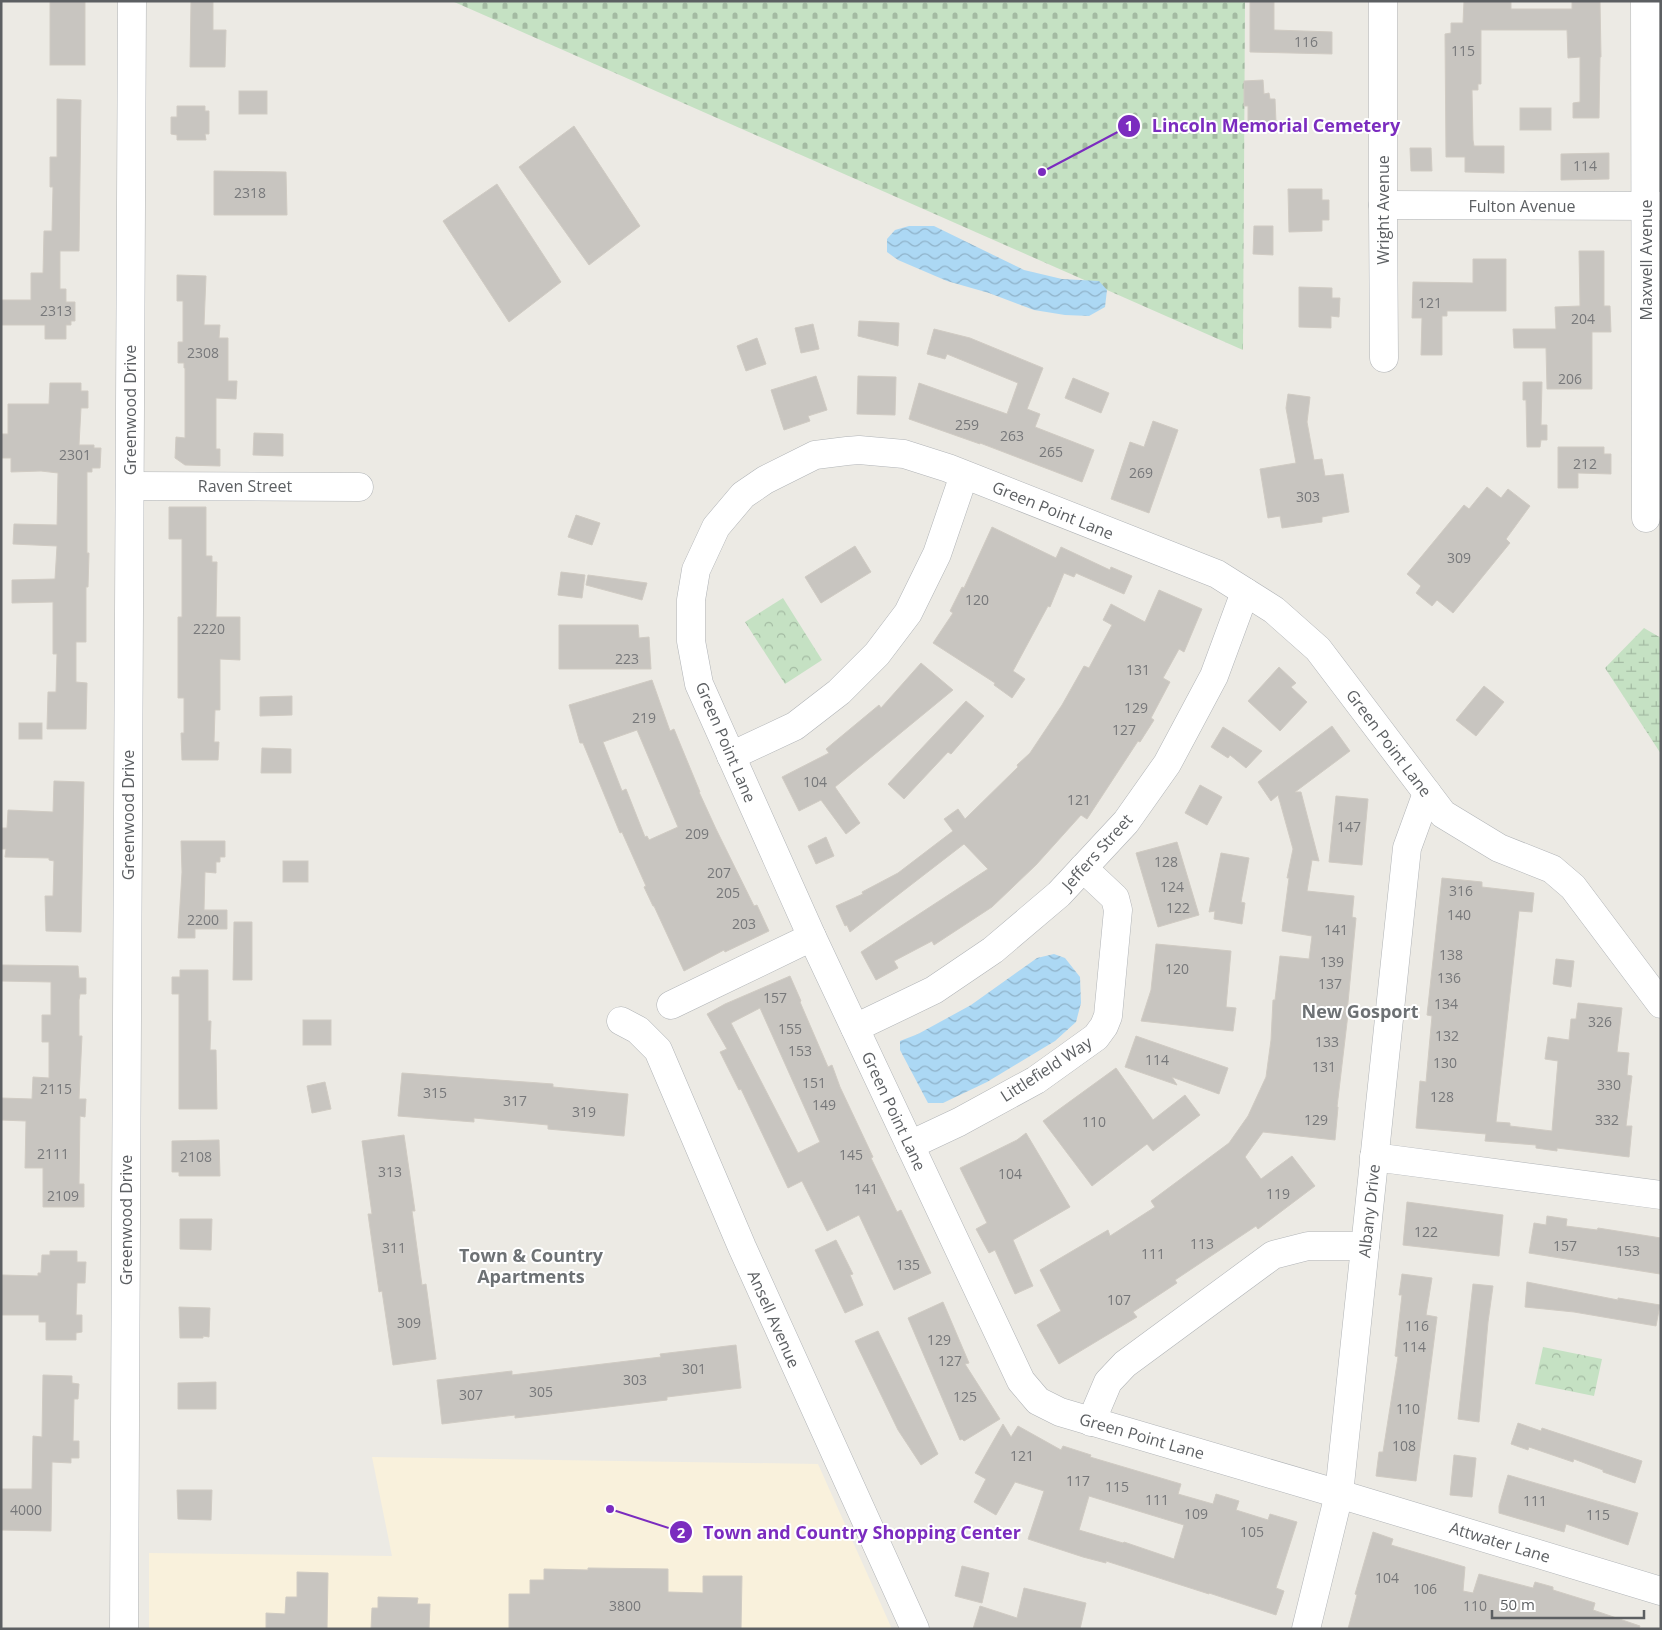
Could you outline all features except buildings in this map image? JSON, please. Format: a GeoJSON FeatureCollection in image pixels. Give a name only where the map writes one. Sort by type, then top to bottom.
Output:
{"type":"FeatureCollection","features":[{"type":"Feature","properties":{"kind":"street","name":"Greenwood Drive"},"geometry":{"type":"LineString","coordinates":[[124,1629],[132,1]]}},
{"type":"Feature","properties":{"kind":"street","name":"Wright Avenue"},"geometry":{"type":"LineString","coordinates":[[1383,1],[1382,206],[1384,358]]}},
{"type":"Feature","properties":{"kind":"street","name":"Maxwell Avenue"},"geometry":{"type":"LineString","coordinates":[[1644,1],[1653,206],[1646,518]]}},
{"type":"Feature","properties":{"kind":"street","name":"Fulton Avenue"},"geometry":{"type":"LineString","coordinates":[[1382,206],[1653,206]]}},
{"type":"Feature","properties":{"kind":"street","name":"Green Point Lane"},"geometry":{"type":"LineString","coordinates":[[1339,1494],[1060,1412],[1038,1400],[1021,1381],[812,937],[699,684],[690,641],[691,600],[696,570],[716,527],[743,495],[766,480],[815,455],[859,450],[904,454],[964,475],[1217,574],[1274,610],[1318,649],[1443,814],[1499,848],[1552,869],[1573,887],[1661,1004]]}},
{"type":"Feature","properties":{"kind":"street"},"geometry":{"type":"LineString","coordinates":[[731,756],[795,726],[839,692],[877,654],[908,613],[933,563],[964,475]]}},
{"type":"Feature","properties":{"kind":"street","name":"Raven Street"},"geometry":{"type":"LineString","coordinates":[[130,486],[359,487]]}},
{"type":"Feature","properties":{"kind":"street","name":"Jeffers Street"},"geometry":{"type":"LineString","coordinates":[[855,1028],[934,990],[993,950],[1059,894],[1126,822],[1167,764],[1214,676],[1245,592]]}},
{"type":"Feature","properties":{"kind":"street","name":"Albany Drive"},"geometry":{"type":"LineString","coordinates":[[1306,1629],[1339,1494],[1407,848],[1427,793]]}},
{"type":"Feature","properties":{"kind":"street","name":"Littlefield Way"},"geometry":{"type":"LineString","coordinates":[[910,1145],[959,1122],[1036,1080],[1096,1037],[1104,1026],[1108,1016],[1118,910],[1115,898],[1083,868]]}},
{"type":"Feature","properties":{"kind":"street"},"geometry":{"type":"LineString","coordinates":[[671,1005],[812,937]]}},
{"type":"Feature","properties":{"kind":"street","name":"Ansell Avenue"},"geometry":{"type":"LineString","coordinates":[[621,1021],[638,1030],[658,1050],[742,1247],[915,1629]]}},
{"type":"Feature","properties":{"kind":"street"},"geometry":{"type":"LineString","coordinates":[[1374,1157],[1660,1192]]}},
{"type":"Feature","properties":{"kind":"street"},"geometry":{"type":"LineString","coordinates":[[1091,1422],[1108,1382],[1125,1364],[1273,1255],[1308,1246],[1365,1246]]}},
{"type":"Feature","properties":{"kind":"street","name":"Attwater Lane"},"geometry":{"type":"LineString","coordinates":[[1339,1494],[1661,1592]]}},
{"type":"Feature","properties":{"kind":"shaded area"},"geometry":{"type":"Polygon","coordinates":[[[372,1457],[818,1464],[892,1629],[149,1629],[149,1553],[392,1556],[372,1457]]]}},
{"type":"Feature","properties":{"kind":"green space"},"geometry":{"type":"Polygon","coordinates":[[[452,1],[1245,1],[1243,350],[452,1]]]}},
{"type":"Feature","properties":{"kind":"green space"},"geometry":{"type":"Polygon","coordinates":[[[783,598],[822,660],[785,684],[745,622],[783,598]]]}},
{"type":"Feature","properties":{"kind":"green space"},"geometry":{"type":"Polygon","coordinates":[[[1644,628],[1661,638],[1661,754],[1605,668],[1644,628]]]}},
{"type":"Feature","properties":{"kind":"green space"},"geometry":{"type":"Polygon","coordinates":[[[1543,1347],[1602,1359],[1594,1396],[1535,1384],[1543,1347]]]}},
{"type":"Feature","properties":{"kind":"water"},"geometry":{"type":"Polygon","coordinates":[[[909,226],[934,226],[1024,270],[1062,279],[1099,281],[1107,290],[1105,307],[1089,316],[1065,315],[1034,310],[989,293],[947,281],[898,260],[887,252],[887,239],[895,230],[909,226]]]}},
{"type":"Feature","properties":{"kind":"water"},"geometry":{"type":"Polygon","coordinates":[[[1054,954],[1065,958],[1080,977],[1081,1003],[1076,1022],[1055,1041],[987,1082],[943,1103],[928,1103],[900,1050],[900,1041],[918,1034],[971,1005],[1037,958],[1054,954]]]}},
{"type":"Feature","properties":{"kind":"place","name":"Lincoln Memorial Cemetery"},"geometry":{"type":"Point","coordinates":[1042,172]}},
{"type":"Feature","properties":{"kind":"place","name":"Town and Country Shopping Center"},"geometry":{"type":"Point","coordinates":[610,1509]}},
{"type":"Feature","properties":{"kind":"district","name":"New Gosport"},"geometry":{"type":"Point","coordinates":[1360,1012]}},
{"type":"Feature","properties":{"kind":"district","name":"Town & Country Apartments"},"geometry":{"type":"Point","coordinates":[531,1266]}}]}
